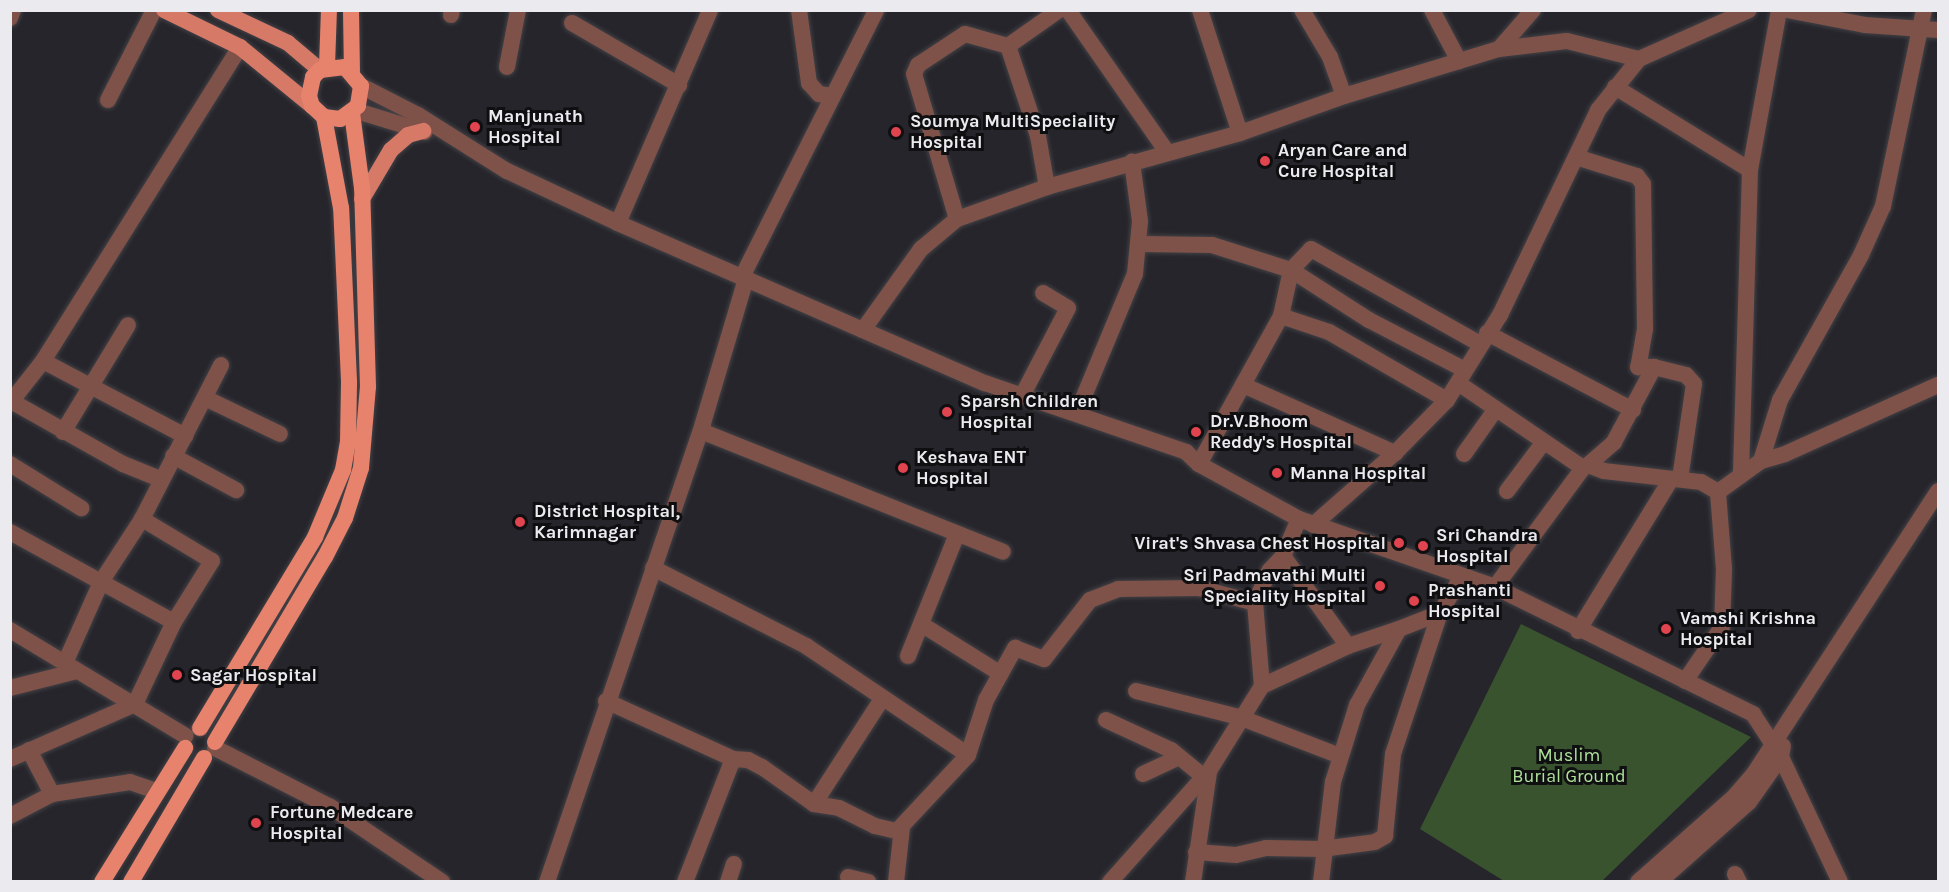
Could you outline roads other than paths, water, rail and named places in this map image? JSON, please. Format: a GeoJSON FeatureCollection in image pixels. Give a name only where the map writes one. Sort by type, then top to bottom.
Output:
{"type":"FeatureCollection","features":[{"type":"Feature","properties":{"kind":"highway"},"geometry":{"type":"LineString","coordinates":[[102,882],[156,791],[315,537],[333,500],[345,460],[350,381],[341,208],[318,111],[309,86],[324,68],[329,10]]}},
{"type":"Feature","properties":{"kind":"highway"},"geometry":{"type":"LineString","coordinates":[[318,111],[340,119],[353,112],[362,96],[361,86],[352,71],[351,10]]}},
{"type":"Feature","properties":{"kind":"highway"},"geometry":{"type":"LineString","coordinates":[[324,68],[352,71]]}},
{"type":"Feature","properties":{"kind":"highway"},"geometry":{"type":"LineString","coordinates":[[131,882],[325,557],[345,518],[361,468],[368,387],[362,199],[353,112]]}},
{"type":"Feature","properties":{"kind":"highway"},"geometry":{"type":"LineString","coordinates":[[190,737],[211,732],[212,749]]}},
{"type":"Feature","properties":{"kind":"highway"},"geometry":{"type":"LineString","coordinates":[[190,737],[195,758],[212,749]]}},
{"type":"Feature","properties":{"kind":"main road"},"geometry":{"type":"LineString","coordinates":[[164,10],[240,47],[318,111]]}},
{"type":"Feature","properties":{"kind":"main road"},"geometry":{"type":"LineString","coordinates":[[218,10],[288,43],[324,68]]}},
{"type":"Feature","properties":{"kind":"main road"},"geometry":{"type":"LineString","coordinates":[[362,199],[391,150],[408,135],[423,131]]}},
{"type":"Feature","properties":{"kind":"street"},"geometry":{"type":"LineString","coordinates":[[10,18],[13,10]]}},
{"type":"Feature","properties":{"kind":"street"},"geometry":{"type":"LineString","coordinates":[[108,100],[154,10]]}},
{"type":"Feature","properties":{"kind":"street"},"geometry":{"type":"LineString","coordinates":[[507,67],[518,10]]}},
{"type":"Feature","properties":{"kind":"street"},"geometry":{"type":"LineString","coordinates":[[618,223],[710,10]]}},
{"type":"Feature","properties":{"kind":"street"},"geometry":{"type":"LineString","coordinates":[[799,10],[809,83],[819,94],[833,96]]}},
{"type":"Feature","properties":{"kind":"street"},"geometry":{"type":"LineString","coordinates":[[547,882],[606,701],[701,431],[744,278],[876,10]]}},
{"type":"Feature","properties":{"kind":"street"},"geometry":{"type":"LineString","coordinates":[[1008,46],[1059,10]]}},
{"type":"Feature","properties":{"kind":"street"},"geometry":{"type":"LineString","coordinates":[[1068,10],[1167,152]]}},
{"type":"Feature","properties":{"kind":"street"},"geometry":{"type":"LineString","coordinates":[[1200,10],[1240,133]]}},
{"type":"Feature","properties":{"kind":"street"},"geometry":{"type":"LineString","coordinates":[[1302,10],[1330,57],[1344,96]]}},
{"type":"Feature","properties":{"kind":"street"},"geometry":{"type":"LineString","coordinates":[[1432,10],[1459,61]]}},
{"type":"Feature","properties":{"kind":"street"},"geometry":{"type":"LineString","coordinates":[[1499,49],[1533,10]]}},
{"type":"Feature","properties":{"kind":"street"},"geometry":{"type":"LineString","coordinates":[[1262,686],[1255,603],[1266,578],[1306,522],[1395,453],[1447,400],[1500,315],[1598,110],[1639,58],[1749,10]]}},
{"type":"Feature","properties":{"kind":"street"},"geometry":{"type":"LineString","coordinates":[[1741,473],[1750,170],[1779,10]]}},
{"type":"Feature","properties":{"kind":"street"},"geometry":{"type":"LineString","coordinates":[[1787,10],[1938,30]]}},
{"type":"Feature","properties":{"kind":"street"},"geometry":{"type":"LineString","coordinates":[[1761,461],[1780,400],[1861,255],[1883,206],[1924,10]]}},
{"type":"Feature","properties":{"kind":"street"},"geometry":{"type":"LineString","coordinates":[[572,23],[679,85]]}},
{"type":"Feature","properties":{"kind":"street"},"geometry":{"type":"LineString","coordinates":[[957,219],[914,74],[925,60],[965,34],[1008,46]]}},
{"type":"Feature","properties":{"kind":"street"},"geometry":{"type":"LineString","coordinates":[[863,330],[921,249],[957,219],[1047,187],[1240,133],[1344,96],[1499,49],[1567,41],[1639,58]]}},
{"type":"Feature","properties":{"kind":"street"},"geometry":{"type":"LineString","coordinates":[[1008,46],[1038,136],[1047,187]]}},
{"type":"Feature","properties":{"kind":"street"},"geometry":{"type":"LineString","coordinates":[[160,479],[63,432],[12,398],[43,361],[240,47]]}},
{"type":"Feature","properties":{"kind":"street"},"geometry":{"type":"LineString","coordinates":[[361,86],[418,115],[507,171],[618,223],[863,330],[1022,396],[1186,452],[1199,464],[1306,522],[1495,587],[1578,631],[1753,714],[1778,751],[1840,882]]}},
{"type":"Feature","properties":{"kind":"street"},"geometry":{"type":"LineString","coordinates":[[1616,87],[1750,170]]}},
{"type":"Feature","properties":{"kind":"street"},"geometry":{"type":"LineString","coordinates":[[353,112],[423,131],[447,135]]}},
{"type":"Feature","properties":{"kind":"street"},"geometry":{"type":"LineString","coordinates":[[1576,157],[1637,176],[1643,184],[1645,329],[1637,359],[1638,368],[1654,367],[1686,375],[1694,384],[1675,479],[1578,631]]}},
{"type":"Feature","properties":{"kind":"street"},"geometry":{"type":"LineString","coordinates":[[1077,413],[1135,274],[1141,244],[1132,162]]}},
{"type":"Feature","properties":{"kind":"street"},"geometry":{"type":"LineString","coordinates":[[1141,244],[1212,245],[1291,270],[1461,376],[1496,409],[1543,443],[1585,467],[1701,482],[1718,492]]}},
{"type":"Feature","properties":{"kind":"street"},"geometry":{"type":"LineString","coordinates":[[1199,464],[1281,316],[1291,270],[1311,249],[1484,338],[1633,410]]}},
{"type":"Feature","properties":{"kind":"street"},"geometry":{"type":"LineString","coordinates":[[1022,396],[1068,308],[1043,293]]}},
{"type":"Feature","properties":{"kind":"street"},"geometry":{"type":"LineString","coordinates":[[1281,316],[1329,332],[1447,400]]}},
{"type":"Feature","properties":{"kind":"street"},"geometry":{"type":"LineString","coordinates":[[63,432],[128,325]]}},
{"type":"Feature","properties":{"kind":"street"},"geometry":{"type":"LineString","coordinates":[[43,361],[185,436]]}},
{"type":"Feature","properties":{"kind":"street"},"geometry":{"type":"LineString","coordinates":[[71,667],[101,582],[142,519],[160,479],[221,365]]}},
{"type":"Feature","properties":{"kind":"street"},"geometry":{"type":"LineString","coordinates":[[1495,587],[1585,467],[1608,449],[1633,410],[1654,367]]}},
{"type":"Feature","properties":{"kind":"street"},"geometry":{"type":"LineString","coordinates":[[1243,385],[1395,453]]}},
{"type":"Feature","properties":{"kind":"street"},"geometry":{"type":"LineString","coordinates":[[1718,492],[1741,473],[1761,461],[1785,454],[1938,385]]}},
{"type":"Feature","properties":{"kind":"street"},"geometry":{"type":"LineString","coordinates":[[205,398],[280,434]]}},
{"type":"Feature","properties":{"kind":"street"},"geometry":{"type":"LineString","coordinates":[[1464,454],[1496,409]]}},
{"type":"Feature","properties":{"kind":"street"},"geometry":{"type":"LineString","coordinates":[[701,431],[1003,552]]}},
{"type":"Feature","properties":{"kind":"street"},"geometry":{"type":"LineString","coordinates":[[1507,491],[1543,443]]}},
{"type":"Feature","properties":{"kind":"street"},"geometry":{"type":"LineString","coordinates":[[173,456],[236,490]]}},
{"type":"Feature","properties":{"kind":"street"},"geometry":{"type":"LineString","coordinates":[[10,464],[81,508]]}},
{"type":"Feature","properties":{"kind":"street"},"geometry":{"type":"LineString","coordinates":[[1659,882],[1749,802],[1778,751],[1785,728],[1852,619],[1938,491]]}},
{"type":"Feature","properties":{"kind":"street"},"geometry":{"type":"LineString","coordinates":[[1685,681],[1722,627],[1724,569],[1718,492]]}},
{"type":"Feature","properties":{"kind":"street"},"geometry":{"type":"LineString","coordinates":[[10,759],[135,704],[174,622],[212,561],[142,519]]}},
{"type":"Feature","properties":{"kind":"street"},"geometry":{"type":"LineString","coordinates":[[10,532],[174,622]]}},
{"type":"Feature","properties":{"kind":"street"},"geometry":{"type":"LineString","coordinates":[[908,656],[957,534]]}},
{"type":"Feature","properties":{"kind":"street"},"geometry":{"type":"LineString","coordinates":[[1283,556],[1348,646]]}},
{"type":"Feature","properties":{"kind":"street"},"geometry":{"type":"LineString","coordinates":[[653,567],[806,646],[968,755]]}},
{"type":"Feature","properties":{"kind":"street"},"geometry":{"type":"LineString","coordinates":[[1196,852],[1236,855],[1266,848],[1322,849],[1375,842],[1385,836],[1393,754],[1440,614],[1462,576]]}},
{"type":"Feature","properties":{"kind":"street"},"geometry":{"type":"LineString","coordinates":[[896,882],[902,828],[968,755],[986,700],[1016,648],[1044,659],[1050,655],[1071,621],[1090,600],[1118,589],[1199,588],[1255,603]]}},
{"type":"Feature","properties":{"kind":"street"},"geometry":{"type":"LineString","coordinates":[[1110,882],[1207,774],[1239,717],[1262,686],[1348,646],[1440,614]]}},
{"type":"Feature","properties":{"kind":"street"},"geometry":{"type":"LineString","coordinates":[[921,624],[1001,674]]}},
{"type":"Feature","properties":{"kind":"street"},"geometry":{"type":"LineString","coordinates":[[10,630],[190,737]]}},
{"type":"Feature","properties":{"kind":"street"},"geometry":{"type":"LineString","coordinates":[[1321,882],[1322,849],[1340,756],[1357,705],[1399,630]]}},
{"type":"Feature","properties":{"kind":"street"},"geometry":{"type":"LineString","coordinates":[[10,688],[71,667]]}},
{"type":"Feature","properties":{"kind":"street"},"geometry":{"type":"LineString","coordinates":[[1136,691],[1239,717],[1340,756]]}},
{"type":"Feature","properties":{"kind":"street"},"geometry":{"type":"LineString","coordinates":[[814,804],[882,699]]}},
{"type":"Feature","properties":{"kind":"street"},"geometry":{"type":"LineString","coordinates":[[606,701],[733,759],[748,760],[762,767],[814,804],[839,808],[886,829],[902,828]]}},
{"type":"Feature","properties":{"kind":"street"},"geometry":{"type":"LineString","coordinates":[[1106,720],[1207,774]]}},
{"type":"Feature","properties":{"kind":"street"},"geometry":{"type":"LineString","coordinates":[[212,749],[331,807],[442,882]]}},
{"type":"Feature","properties":{"kind":"street"},"geometry":{"type":"LineString","coordinates":[[29,750],[52,794]]}},
{"type":"Feature","properties":{"kind":"street"},"geometry":{"type":"LineString","coordinates":[[1638,882],[1733,798],[1778,751]]}},
{"type":"Feature","properties":{"kind":"street"},"geometry":{"type":"LineString","coordinates":[[1143,774],[1179,757]]}},
{"type":"Feature","properties":{"kind":"street"},"geometry":{"type":"LineString","coordinates":[[685,882],[733,759]]}},
{"type":"Feature","properties":{"kind":"street"},"geometry":{"type":"LineString","coordinates":[[1193,882],[1207,774]]}},
{"type":"Feature","properties":{"kind":"street"},"geometry":{"type":"LineString","coordinates":[[10,816],[52,794],[130,782],[156,791]]}},
{"type":"Feature","properties":{"kind":"street"},"geometry":{"type":"LineString","coordinates":[[728,882],[734,864]]}},
{"type":"Feature","properties":{"kind":"street"},"geometry":{"type":"LineString","coordinates":[[848,877],[868,882]]}},
{"type":"Feature","properties":{"kind":"place","name":"Manjunath Hospital"},"geometry":{"type":"Point","coordinates":[475,127]}},
{"type":"Feature","properties":{"kind":"place","name":"Soumya MultiSpeciality Hospital"},"geometry":{"type":"Point","coordinates":[896,132]}},
{"type":"Feature","properties":{"kind":"place","name":"Aryan Care and Cure Hospital"},"geometry":{"type":"Point","coordinates":[1265,161]}},
{"type":"Feature","properties":{"kind":"place","name":"Sparsh Children Hospital"},"geometry":{"type":"Point","coordinates":[947,412]}},
{"type":"Feature","properties":{"kind":"place","name":"Dr.V.Bhoom Reddy's Hospital"},"geometry":{"type":"Point","coordinates":[1196,432]}},
{"type":"Feature","properties":{"kind":"place","name":"Keshava ENT Hospital"},"geometry":{"type":"Point","coordinates":[903,468]}},
{"type":"Feature","properties":{"kind":"place","name":"Manna Hospital"},"geometry":{"type":"Point","coordinates":[1277,473]}},
{"type":"Feature","properties":{"kind":"place","name":"District Hospital, Karimnagar"},"geometry":{"type":"Point","coordinates":[520,522]}},
{"type":"Feature","properties":{"kind":"place","name":"Virat's Shvasa Chest Hospital"},"geometry":{"type":"Point","coordinates":[1399,543]}},
{"type":"Feature","properties":{"kind":"place","name":"Sri Chandra Hospital"},"geometry":{"type":"Point","coordinates":[1423,546]}},
{"type":"Feature","properties":{"kind":"place","name":"Sri Padmavathi Multi Speciality Hospital"},"geometry":{"type":"Point","coordinates":[1380,586]}},
{"type":"Feature","properties":{"kind":"place","name":"Prashanti Hospital"},"geometry":{"type":"Point","coordinates":[1414,601]}},
{"type":"Feature","properties":{"kind":"place","name":"Vamshi Krishna Hospital"},"geometry":{"type":"Point","coordinates":[1666,629]}},
{"type":"Feature","properties":{"kind":"place","name":"Sagar Hospital"},"geometry":{"type":"Point","coordinates":[177,675]}},
{"type":"Feature","properties":{"kind":"place","name":"Fortune Medcare Hospital"},"geometry":{"type":"Point","coordinates":[256,823]}},
{"type":"Feature","properties":{"kind":"park label","name":"Muslim Burial Ground"},"geometry":{"type":"Point","coordinates":[1569,766]}}]}
